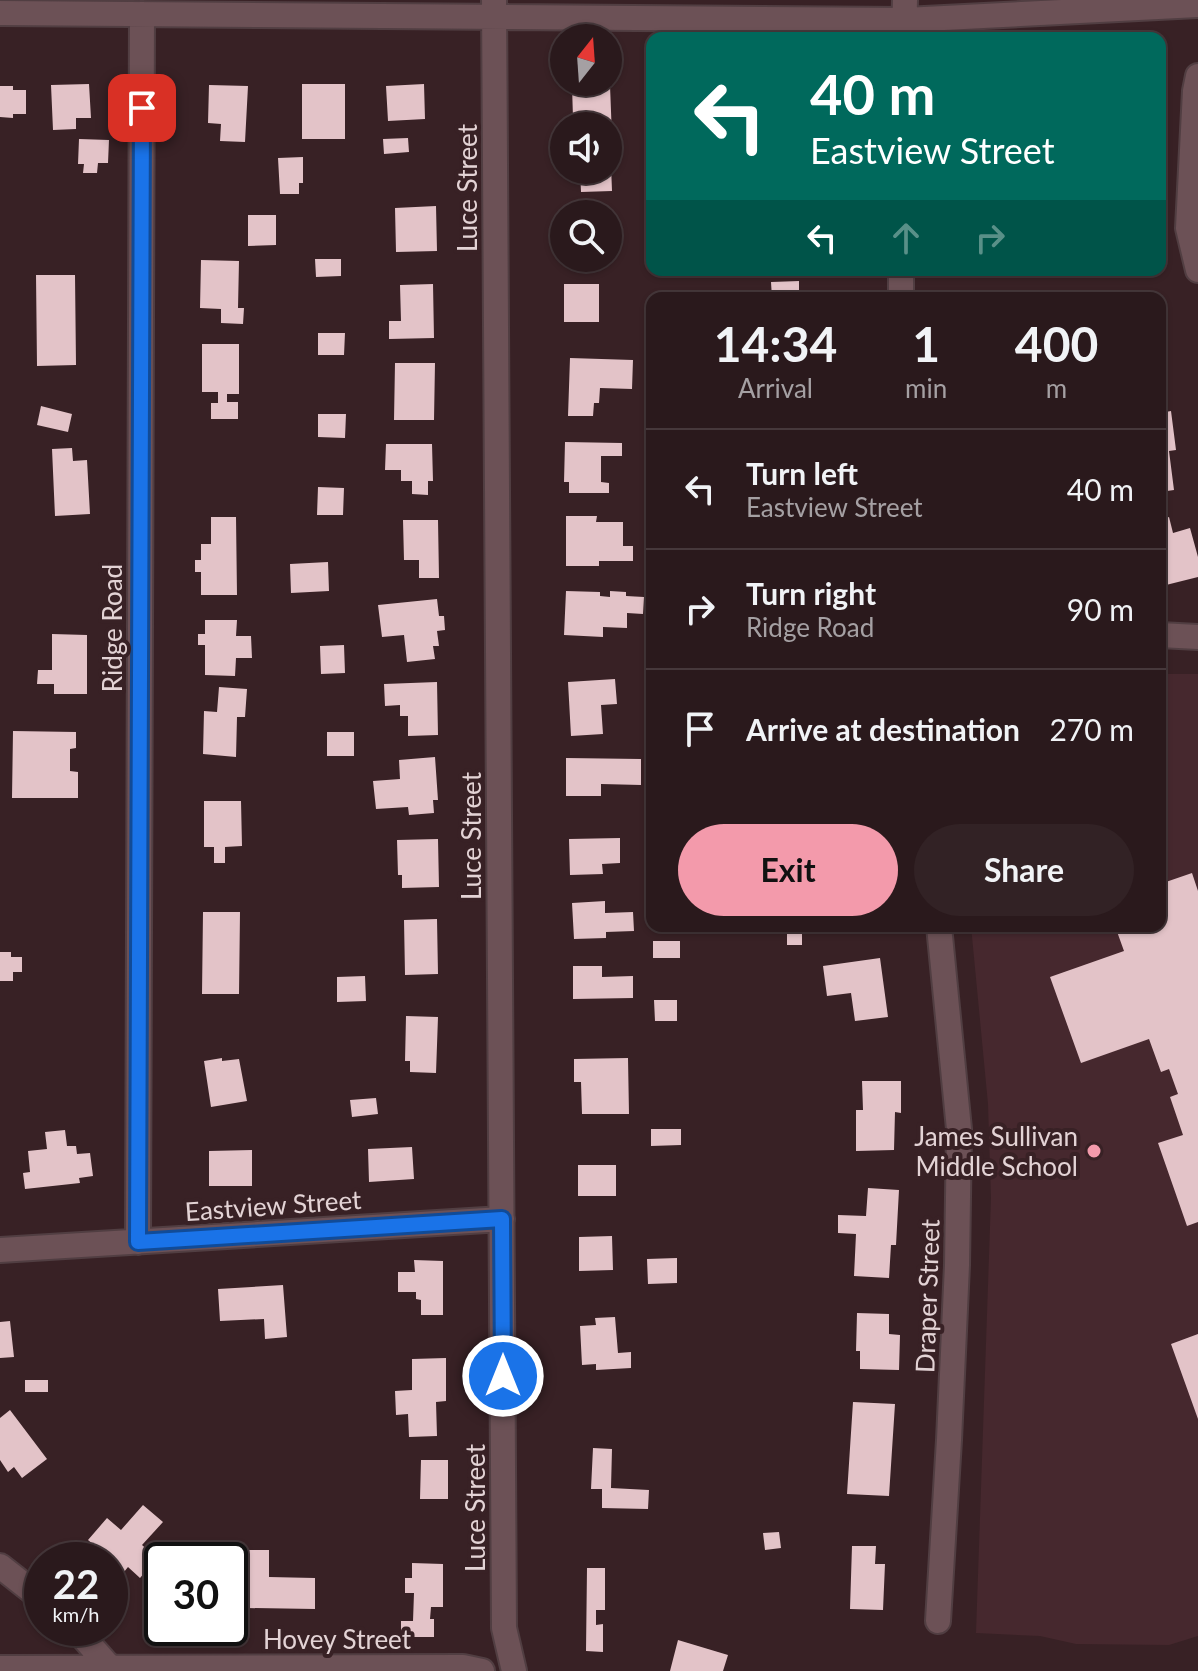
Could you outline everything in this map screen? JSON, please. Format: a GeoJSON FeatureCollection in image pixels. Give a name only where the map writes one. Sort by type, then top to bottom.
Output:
{"type":"FeatureCollection","features":[{"type":"Feature","properties":{"kind":"street"},"geometry":{"type":"LineString","coordinates":[[0,13],[142,14],[494,8],[905,19],[1198,5]]}},
{"type":"Feature","properties":{"kind":"street","name":"Luce Street"},"geometry":{"type":"LineString","coordinates":[[494,8],[504,1628],[514,1671]]}},
{"type":"Feature","properties":{"kind":"street","name":"Ridge Road"},"geometry":{"type":"LineString","coordinates":[[138,1242],[142,14]]}},
{"type":"Feature","properties":{"kind":"street"},"geometry":{"type":"LineString","coordinates":[[1198,76],[1188,228],[1198,270]]}},
{"type":"Feature","properties":{"kind":"street"},"geometry":{"type":"LineString","coordinates":[[1166,635],[1198,637]]}},
{"type":"Feature","properties":{"kind":"street","name":"Draper Street"},"geometry":{"type":"LineString","coordinates":[[938,1621],[956,1281],[959,1129],[940,932]]}},
{"type":"Feature","properties":{"kind":"street","name":"Eastview Street"},"geometry":{"type":"LineString","coordinates":[[0,1250],[502,1219]]}},
{"type":"Feature","properties":{"kind":"street"},"geometry":{"type":"LineString","coordinates":[[0,1566],[24,1585]]}},
{"type":"Feature","properties":{"kind":"street"},"geometry":{"type":"LineString","coordinates":[[91,1646],[112,1669]]}},
{"type":"Feature","properties":{"kind":"street","name":"Hovey Street"},"geometry":{"type":"LineString","coordinates":[[0,1668],[463,1667],[482,1671]]}},
{"type":"Feature","properties":{"kind":"shaded area","name":"James Sullivan Middle School"},"geometry":{"type":"Polygon","coordinates":[[[1166,674],[1198,674],[1198,1636],[1169,1645],[1076,1644],[1040,1636],[976,1633],[991,1198],[988,1104],[972,932],[1166,932],[1166,674]]]}},
{"type":"Feature","properties":{"kind":"building"},"geometry":{"type":"Polygon","coordinates":[[[89,84],[91,118],[76,118],[76,129],[53,130],[51,85],[89,84]]]}},
{"type":"Feature","properties":{"kind":"building"},"geometry":{"type":"Polygon","coordinates":[[[302,84],[345,84],[345,139],[302,139],[302,84]]]}},
{"type":"Feature","properties":{"kind":"building"},"geometry":{"type":"Polygon","coordinates":[[[424,84],[425,119],[388,121],[386,86],[424,84]]]}},
{"type":"Feature","properties":{"kind":"building"},"geometry":{"type":"Polygon","coordinates":[[[209,85],[248,86],[245,142],[220,141],[221,124],[208,123],[209,85]]]}},
{"type":"Feature","properties":{"kind":"building"},"geometry":{"type":"Polygon","coordinates":[[[0,86],[26,90],[26,114],[13,114],[13,118],[0,117],[0,86]]]}},
{"type":"Feature","properties":{"kind":"building"},"geometry":{"type":"Polygon","coordinates":[[[572,96],[610,96],[611,112],[573,112],[572,96]]]}},
{"type":"Feature","properties":{"kind":"building"},"geometry":{"type":"Polygon","coordinates":[[[408,138],[409,152],[384,154],[383,139],[408,138]]]}},
{"type":"Feature","properties":{"kind":"building"},"geometry":{"type":"Polygon","coordinates":[[[79,139],[109,140],[108,163],[98,163],[97,173],[83,173],[84,164],[78,164],[79,139]]]}},
{"type":"Feature","properties":{"kind":"building"},"geometry":{"type":"Polygon","coordinates":[[[303,157],[303,183],[299,183],[299,194],[280,194],[278,158],[303,157]]]}},
{"type":"Feature","properties":{"kind":"building"},"geometry":{"type":"Polygon","coordinates":[[[581,184],[612,184],[612,191],[581,192],[581,184]]]}},
{"type":"Feature","properties":{"kind":"building"},"geometry":{"type":"Polygon","coordinates":[[[436,206],[437,251],[396,252],[395,208],[436,206]]]}},
{"type":"Feature","properties":{"kind":"building"},"geometry":{"type":"Polygon","coordinates":[[[248,215],[276,215],[276,245],[248,246],[248,215]]]}},
{"type":"Feature","properties":{"kind":"building"},"geometry":{"type":"Polygon","coordinates":[[[315,259],[341,259],[341,276],[316,277],[315,259]]]}},
{"type":"Feature","properties":{"kind":"building"},"geometry":{"type":"Polygon","coordinates":[[[201,260],[239,261],[238,308],[244,308],[243,324],[221,323],[221,309],[200,308],[201,260]]]}},
{"type":"Feature","properties":{"kind":"building"},"geometry":{"type":"Polygon","coordinates":[[[36,275],[75,275],[76,365],[37,366],[36,275]]]}},
{"type":"Feature","properties":{"kind":"building"},"geometry":{"type":"Polygon","coordinates":[[[799,281],[799,292],[772,292],[771,282],[799,281]]]}},
{"type":"Feature","properties":{"kind":"building"},"geometry":{"type":"Polygon","coordinates":[[[433,284],[434,338],[389,339],[389,321],[401,321],[400,285],[433,284]]]}},
{"type":"Feature","properties":{"kind":"building"},"geometry":{"type":"Polygon","coordinates":[[[564,284],[599,284],[599,322],[564,322],[564,284]]]}},
{"type":"Feature","properties":{"kind":"building"},"geometry":{"type":"Polygon","coordinates":[[[318,333],[345,333],[344,355],[318,355],[318,333]]]}},
{"type":"Feature","properties":{"kind":"building"},"geometry":{"type":"Polygon","coordinates":[[[202,344],[239,344],[239,394],[227,394],[227,402],[238,402],[238,419],[211,419],[211,403],[218,403],[218,392],[202,392],[202,344]]]}},
{"type":"Feature","properties":{"kind":"building"},"geometry":{"type":"Polygon","coordinates":[[[570,358],[633,360],[632,389],[600,388],[599,403],[594,403],[593,416],[568,416],[570,358]]]}},
{"type":"Feature","properties":{"kind":"building"},"geometry":{"type":"Polygon","coordinates":[[[395,363],[435,363],[434,420],[394,420],[395,363]]]}},
{"type":"Feature","properties":{"kind":"building"},"geometry":{"type":"Polygon","coordinates":[[[41,406],[72,414],[68,432],[37,425],[41,406]]]}},
{"type":"Feature","properties":{"kind":"building"},"geometry":{"type":"Polygon","coordinates":[[[1171,411],[1176,450],[1169,451],[1174,490],[1166,491],[1166,412],[1171,411]]]}},
{"type":"Feature","properties":{"kind":"building"},"geometry":{"type":"Polygon","coordinates":[[[318,414],[346,414],[345,438],[318,437],[318,414]]]}},
{"type":"Feature","properties":{"kind":"building"},"geometry":{"type":"Polygon","coordinates":[[[565,442],[622,443],[622,456],[601,456],[601,482],[609,483],[609,493],[569,493],[569,482],[564,482],[565,442]]]}},
{"type":"Feature","properties":{"kind":"building"},"geometry":{"type":"Polygon","coordinates":[[[386,444],[432,444],[433,481],[428,481],[428,495],[412,494],[412,481],[401,481],[401,470],[385,470],[386,444]]]}},
{"type":"Feature","properties":{"kind":"building"},"geometry":{"type":"Polygon","coordinates":[[[72,448],[73,461],[87,460],[90,514],[55,516],[52,449],[72,448]]]}},
{"type":"Feature","properties":{"kind":"building"},"geometry":{"type":"Polygon","coordinates":[[[318,487],[344,488],[343,515],[317,515],[318,487]]]}},
{"type":"Feature","properties":{"kind":"building"},"geometry":{"type":"Polygon","coordinates":[[[566,516],[597,516],[596,522],[623,522],[623,546],[633,546],[633,561],[599,561],[599,566],[566,566],[566,516]]]}},
{"type":"Feature","properties":{"kind":"building"},"geometry":{"type":"Polygon","coordinates":[[[211,517],[236,517],[237,595],[201,595],[201,572],[195,572],[195,560],[201,560],[201,544],[211,544],[211,517]]]}},
{"type":"Feature","properties":{"kind":"building"},"geometry":{"type":"Polygon","coordinates":[[[1169,517],[1173,533],[1190,528],[1198,557],[1198,577],[1166,585],[1166,518],[1169,517]]]}},
{"type":"Feature","properties":{"kind":"building"},"geometry":{"type":"Polygon","coordinates":[[[403,520],[438,520],[439,578],[419,578],[419,560],[404,560],[403,520]]]}},
{"type":"Feature","properties":{"kind":"building"},"geometry":{"type":"Polygon","coordinates":[[[328,562],[329,591],[291,593],[290,564],[328,562]]]}},
{"type":"Feature","properties":{"kind":"building"},"geometry":{"type":"Polygon","coordinates":[[[566,591],[600,592],[600,596],[610,597],[610,591],[626,592],[626,596],[644,597],[643,614],[627,613],[627,628],[603,627],[603,637],[564,635],[566,591]]]}},
{"type":"Feature","properties":{"kind":"building"},"geometry":{"type":"Polygon","coordinates":[[[437,599],[439,616],[444,616],[445,630],[437,631],[439,646],[433,646],[435,659],[407,662],[404,635],[382,637],[378,605],[437,599]]]}},
{"type":"Feature","properties":{"kind":"building"},"geometry":{"type":"Polygon","coordinates":[[[205,620],[237,620],[236,636],[251,636],[252,658],[236,658],[235,676],[205,675],[205,645],[198,645],[198,634],[205,634],[205,620]]]}},
{"type":"Feature","properties":{"kind":"building"},"geometry":{"type":"Polygon","coordinates":[[[52,634],[87,635],[87,694],[54,694],[54,684],[37,684],[38,670],[52,670],[52,634]]]}},
{"type":"Feature","properties":{"kind":"building"},"geometry":{"type":"Polygon","coordinates":[[[344,645],[345,673],[321,674],[320,646],[344,645]]]}},
{"type":"Feature","properties":{"kind":"building"},"geometry":{"type":"Polygon","coordinates":[[[615,679],[617,704],[601,705],[603,734],[571,736],[568,682],[615,679]]]}},
{"type":"Feature","properties":{"kind":"building"},"geometry":{"type":"Polygon","coordinates":[[[437,682],[438,735],[408,736],[408,716],[400,716],[400,705],[385,706],[384,684],[437,682]]]}},
{"type":"Feature","properties":{"kind":"building"},"geometry":{"type":"Polygon","coordinates":[[[219,687],[247,689],[245,717],[237,717],[236,757],[203,754],[204,711],[217,712],[219,687]]]}},
{"type":"Feature","properties":{"kind":"building"},"geometry":{"type":"Polygon","coordinates":[[[13,731],[76,732],[76,748],[70,749],[70,771],[78,772],[78,798],[12,798],[13,731]]]}},
{"type":"Feature","properties":{"kind":"building"},"geometry":{"type":"Polygon","coordinates":[[[327,732],[354,732],[354,756],[327,756],[327,732]]]}},
{"type":"Feature","properties":{"kind":"building"},"geometry":{"type":"Polygon","coordinates":[[[435,757],[438,800],[433,800],[434,813],[409,815],[408,807],[376,809],[373,781],[400,779],[399,760],[435,757]]]}},
{"type":"Feature","properties":{"kind":"building"},"geometry":{"type":"Polygon","coordinates":[[[566,758],[641,759],[641,785],[601,784],[601,796],[566,796],[566,758]]]}},
{"type":"Feature","properties":{"kind":"building"},"geometry":{"type":"Polygon","coordinates":[[[204,801],[241,801],[242,846],[225,847],[225,863],[214,863],[214,847],[204,847],[204,801]]]}},
{"type":"Feature","properties":{"kind":"building"},"geometry":{"type":"Polygon","coordinates":[[[620,838],[620,863],[602,864],[603,874],[570,875],[569,839],[620,838]]]}},
{"type":"Feature","properties":{"kind":"building"},"geometry":{"type":"Polygon","coordinates":[[[438,839],[439,887],[402,888],[402,875],[398,875],[397,840],[438,839]]]}},
{"type":"Feature","properties":{"kind":"building"},"geometry":{"type":"Polygon","coordinates":[[[1192,873],[1198,891],[1198,1222],[1187,1226],[1158,1143],[1183,1135],[1170,1097],[1178,1094],[1169,1069],[1161,1072],[1149,1039],[1081,1063],[1050,977],[1124,951],[1117,932],[1166,932],[1166,882],[1192,873]]]}},
{"type":"Feature","properties":{"kind":"building"},"geometry":{"type":"Polygon","coordinates":[[[605,901],[605,913],[633,912],[634,931],[606,932],[606,938],[574,939],[572,903],[605,901]]]}},
{"type":"Feature","properties":{"kind":"building"},"geometry":{"type":"Polygon","coordinates":[[[203,912],[240,912],[239,994],[202,994],[203,912]]]}},
{"type":"Feature","properties":{"kind":"building"},"geometry":{"type":"Polygon","coordinates":[[[437,919],[438,974],[405,975],[404,920],[437,919]]]}},
{"type":"Feature","properties":{"kind":"building"},"geometry":{"type":"Polygon","coordinates":[[[787,932],[802,932],[802,945],[787,945],[787,932]]]}},
{"type":"Feature","properties":{"kind":"building"},"geometry":{"type":"Polygon","coordinates":[[[653,941],[680,941],[680,958],[653,958],[653,941]]]}},
{"type":"Feature","properties":{"kind":"building"},"geometry":{"type":"Polygon","coordinates":[[[0,952],[11,952],[11,957],[22,957],[22,972],[13,972],[13,981],[0,981],[0,952]]]}},
{"type":"Feature","properties":{"kind":"building"},"geometry":{"type":"Polygon","coordinates":[[[880,958],[888,1017],[855,1021],[851,993],[827,996],[823,966],[880,958]]]}},
{"type":"Feature","properties":{"kind":"building"},"geometry":{"type":"Polygon","coordinates":[[[573,966],[602,966],[602,977],[633,976],[633,998],[573,999],[573,966]]]}},
{"type":"Feature","properties":{"kind":"building"},"geometry":{"type":"Polygon","coordinates":[[[365,976],[366,1001],[337,1002],[337,977],[365,976]]]}},
{"type":"Feature","properties":{"kind":"building"},"geometry":{"type":"Polygon","coordinates":[[[654,1000],[677,1000],[677,1021],[655,1021],[654,1000]]]}},
{"type":"Feature","properties":{"kind":"building"},"geometry":{"type":"Polygon","coordinates":[[[406,1016],[438,1017],[436,1073],[410,1072],[410,1061],[405,1061],[406,1016]]]}},
{"type":"Feature","properties":{"kind":"building"},"geometry":{"type":"Polygon","coordinates":[[[222,1058],[222,1061],[239,1059],[247,1101],[211,1107],[204,1061],[222,1058]]]}},
{"type":"Feature","properties":{"kind":"building"},"geometry":{"type":"Polygon","coordinates":[[[628,1058],[629,1114],[582,1114],[581,1082],[574,1082],[574,1059],[628,1058]]]}},
{"type":"Feature","properties":{"kind":"building"},"geometry":{"type":"Polygon","coordinates":[[[862,1081],[901,1081],[901,1113],[895,1112],[894,1150],[856,1151],[856,1110],[863,1110],[862,1081]]]}},
{"type":"Feature","properties":{"kind":"building"},"geometry":{"type":"Polygon","coordinates":[[[376,1098],[378,1114],[352,1117],[350,1100],[376,1098]]]}},
{"type":"Feature","properties":{"kind":"building"},"geometry":{"type":"Polygon","coordinates":[[[651,1129],[681,1129],[681,1145],[651,1146],[651,1129]]]}},
{"type":"Feature","properties":{"kind":"building"},"geometry":{"type":"Polygon","coordinates":[[[65,1130],[67,1146],[76,1146],[77,1154],[90,1153],[93,1176],[79,1178],[80,1183],[25,1189],[23,1173],[30,1172],[28,1151],[47,1149],[45,1132],[65,1130]]]}},
{"type":"Feature","properties":{"kind":"building"},"geometry":{"type":"Polygon","coordinates":[[[412,1147],[414,1179],[369,1182],[368,1149],[412,1147]]]}},
{"type":"Feature","properties":{"kind":"building"},"geometry":{"type":"Polygon","coordinates":[[[252,1150],[252,1186],[209,1186],[209,1151],[252,1150]]]}},
{"type":"Feature","properties":{"kind":"building"},"geometry":{"type":"Polygon","coordinates":[[[578,1165],[616,1165],[616,1196],[578,1196],[578,1165]]]}},
{"type":"Feature","properties":{"kind":"building"},"geometry":{"type":"Polygon","coordinates":[[[868,1188],[899,1190],[896,1245],[891,1245],[889,1278],[854,1276],[856,1234],[838,1233],[838,1215],[866,1216],[868,1188]]]}},
{"type":"Feature","properties":{"kind":"building"},"geometry":{"type":"Polygon","coordinates":[[[612,1236],[613,1270],[579,1271],[579,1237],[612,1236]]]}},
{"type":"Feature","properties":{"kind":"building"},"geometry":{"type":"Polygon","coordinates":[[[677,1258],[677,1283],[648,1284],[647,1259],[677,1258]]]}},
{"type":"Feature","properties":{"kind":"building"},"geometry":{"type":"Polygon","coordinates":[[[414,1260],[443,1261],[443,1315],[421,1315],[421,1300],[416,1299],[416,1292],[398,1292],[398,1272],[415,1272],[414,1260]]]}},
{"type":"Feature","properties":{"kind":"building"},"geometry":{"type":"Polygon","coordinates":[[[283,1285],[287,1337],[265,1339],[264,1319],[220,1321],[218,1289],[283,1285]]]}},
{"type":"Feature","properties":{"kind":"building"},"geometry":{"type":"Polygon","coordinates":[[[857,1313],[889,1314],[889,1334],[900,1335],[899,1370],[860,1369],[860,1351],[856,1351],[857,1313]]]}},
{"type":"Feature","properties":{"kind":"building"},"geometry":{"type":"Polygon","coordinates":[[[615,1317],[618,1353],[631,1352],[631,1368],[596,1370],[596,1364],[582,1365],[580,1326],[596,1325],[595,1318],[615,1317]]]}},
{"type":"Feature","properties":{"kind":"building"},"geometry":{"type":"Polygon","coordinates":[[[10,1321],[14,1357],[0,1358],[0,1322],[10,1321]]]}},
{"type":"Feature","properties":{"kind":"building"},"geometry":{"type":"Polygon","coordinates":[[[1198,1334],[1198,1419],[1171,1344],[1198,1334]]]}},
{"type":"Feature","properties":{"kind":"building"},"geometry":{"type":"Polygon","coordinates":[[[446,1358],[446,1401],[436,1402],[437,1436],[409,1437],[408,1414],[396,1415],[395,1391],[412,1390],[412,1359],[446,1358]]]}},
{"type":"Feature","properties":{"kind":"building"},"geometry":{"type":"Polygon","coordinates":[[[25,1380],[48,1380],[48,1392],[25,1392],[25,1380]]]}},
{"type":"Feature","properties":{"kind":"building"},"geometry":{"type":"Polygon","coordinates":[[[853,1402],[895,1404],[889,1496],[847,1494],[853,1402]]]}},
{"type":"Feature","properties":{"kind":"building"},"geometry":{"type":"Polygon","coordinates":[[[10,1410],[47,1459],[22,1478],[14,1467],[8,1472],[0,1460],[0,1418],[10,1410]]]}},
{"type":"Feature","properties":{"kind":"building"},"geometry":{"type":"Polygon","coordinates":[[[593,1448],[612,1449],[611,1488],[649,1490],[648,1509],[602,1508],[602,1489],[591,1489],[593,1448]]]}},
{"type":"Feature","properties":{"kind":"building"},"geometry":{"type":"Polygon","coordinates":[[[421,1460],[448,1460],[448,1499],[420,1499],[421,1460]]]}},
{"type":"Feature","properties":{"kind":"building"},"geometry":{"type":"Polygon","coordinates":[[[143,1505],[163,1522],[142,1545],[144,1573],[140,1578],[128,1567],[128,1542],[88,1540],[107,1518],[121,1530],[143,1505]]]}},
{"type":"Feature","properties":{"kind":"building"},"geometry":{"type":"Polygon","coordinates":[[[779,1532],[781,1548],[765,1550],[763,1533],[779,1532]]]}},
{"type":"Feature","properties":{"kind":"building"},"geometry":{"type":"Polygon","coordinates":[[[852,1546],[876,1546],[875,1564],[885,1564],[883,1610],[850,1609],[852,1546]]]}},
{"type":"Feature","properties":{"kind":"building"},"geometry":{"type":"Polygon","coordinates":[[[248,1550],[269,1550],[269,1577],[315,1578],[315,1609],[248,1608],[248,1550]]]}},
{"type":"Feature","properties":{"kind":"building"},"geometry":{"type":"Polygon","coordinates":[[[412,1563],[443,1564],[443,1607],[431,1607],[434,1637],[401,1637],[401,1621],[413,1621],[414,1593],[405,1593],[405,1578],[412,1578],[412,1563]]]}},
{"type":"Feature","properties":{"kind":"building"},"geometry":{"type":"Polygon","coordinates":[[[587,1568],[605,1568],[605,1610],[596,1610],[596,1625],[603,1624],[603,1652],[586,1651],[587,1568]]]}},
{"type":"Feature","properties":{"kind":"building"},"geometry":{"type":"Polygon","coordinates":[[[678,1640],[728,1655],[723,1671],[670,1671],[678,1640]]]}},
{"type":"Feature","properties":{"kind":"place","name":"James Sullivan Middle School"},"geometry":{"type":"Point","coordinates":[1094,1151]}},
{"type":"Feature","properties":{"kind":"route"},"geometry":{"type":"LineString","coordinates":[[142,108],[138,1242],[502,1219],[503,1376]]}}]}
